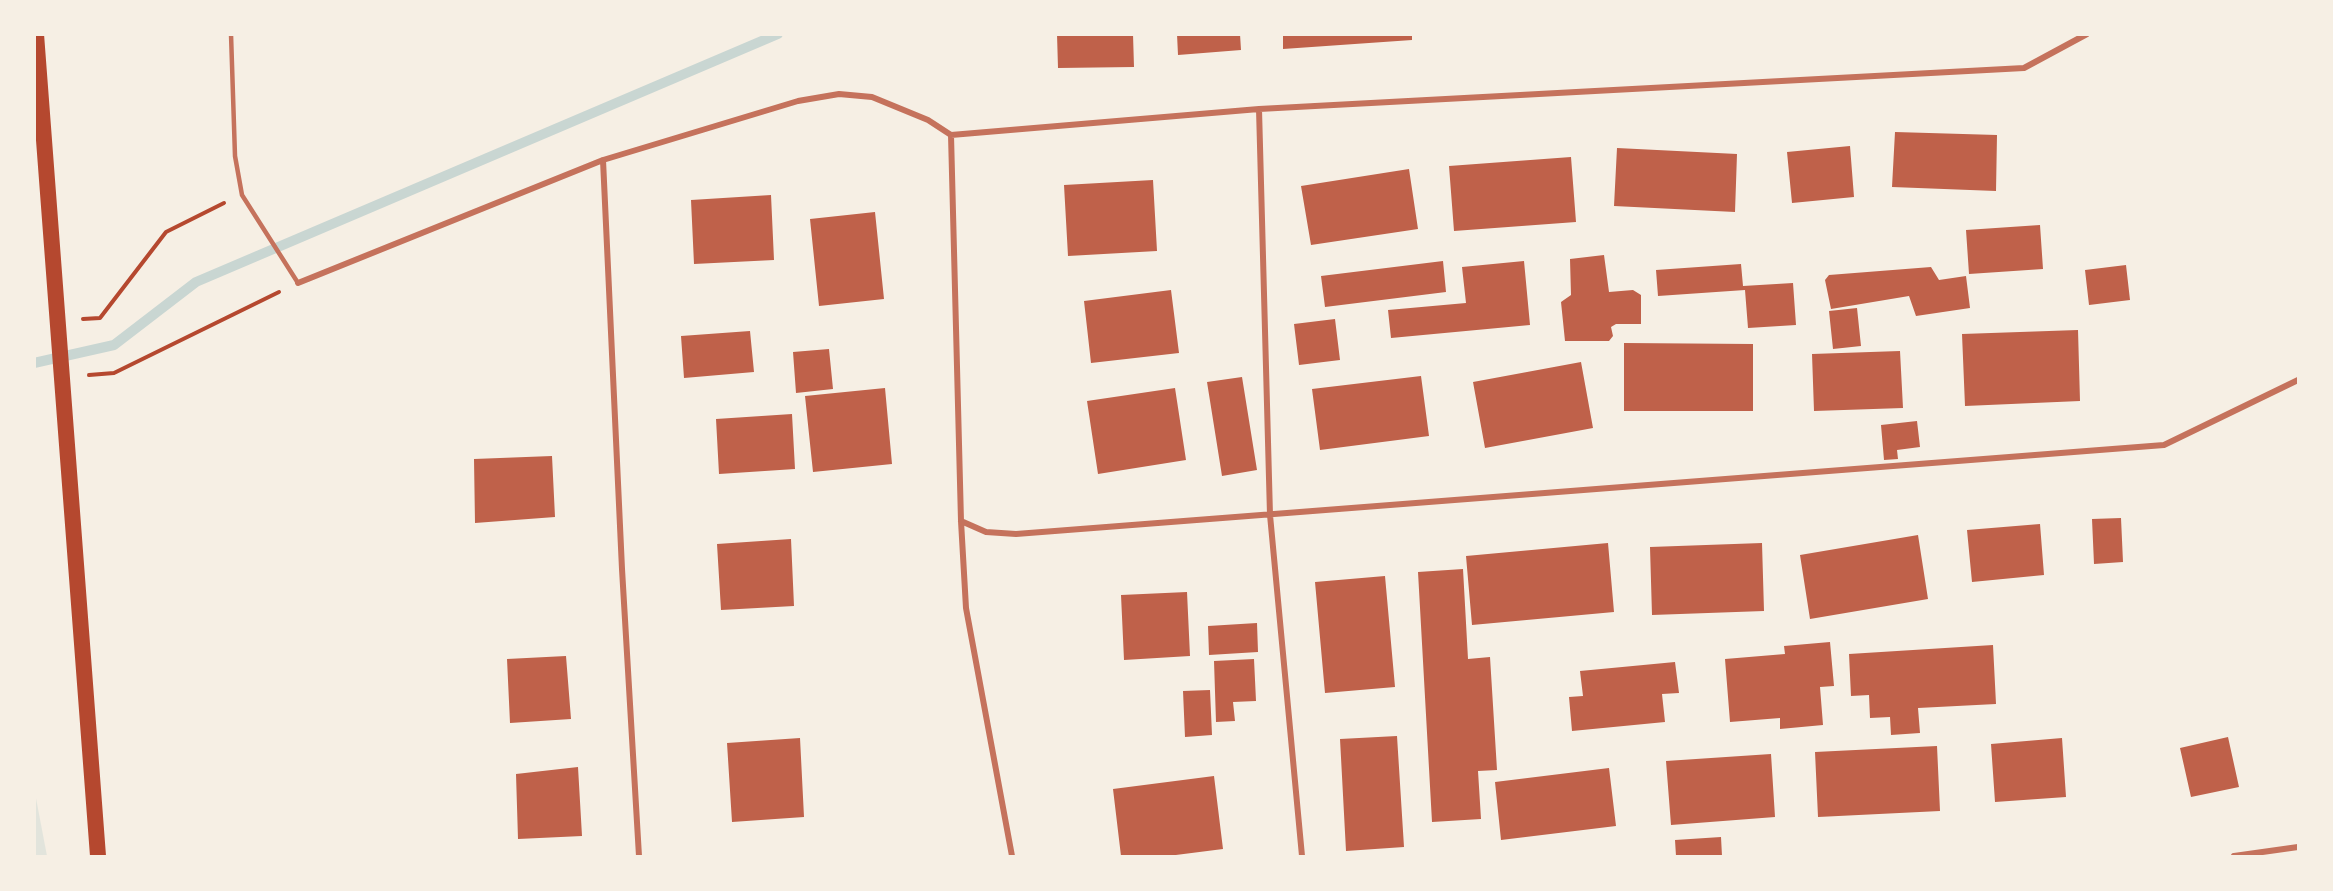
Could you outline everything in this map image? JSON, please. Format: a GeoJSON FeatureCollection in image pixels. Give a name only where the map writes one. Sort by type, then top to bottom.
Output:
{"type":"FeatureCollection","features":[{"type":"Feature","properties":{"kind":"highway"},"geometry":{"type":"LineString","coordinates":[[36,34],[98,856]]}},
{"type":"Feature","properties":{"kind":"street"},"geometry":{"type":"LineString","coordinates":[[298,283],[603,160],[798,101],[838,94],[872,98],[928,120],[951,135],[1259,109],[2024,68],[2087,34]]}},
{"type":"Feature","properties":{"kind":"street"},"geometry":{"type":"LineString","coordinates":[[1259,109],[1270,515],[1302,856]]}},
{"type":"Feature","properties":{"kind":"street"},"geometry":{"type":"LineString","coordinates":[[951,135],[961,521],[966,608],[1012,856]]}},
{"type":"Feature","properties":{"kind":"street"},"geometry":{"type":"LineString","coordinates":[[603,160],[622,569],[639,856]]}},
{"type":"Feature","properties":{"kind":"street"},"geometry":{"type":"LineString","coordinates":[[961,521],[986,532],[1016,534],[2164,445],[2298,380]]}},
{"type":"Feature","properties":{"kind":"street"},"geometry":{"type":"LineString","coordinates":[[2234,856],[2298,847]]}},
{"type":"Feature","properties":{"kind":"lane"},"geometry":{"type":"LineString","coordinates":[[231,34],[235,156],[242,195],[298,283]]}},
{"type":"Feature","properties":{"kind":"path"},"geometry":{"type":"LineString","coordinates":[[78,319],[100,318],[166,231],[242,195]]}},
{"type":"Feature","properties":{"kind":"path"},"geometry":{"type":"LineString","coordinates":[[80,376],[114,373],[298,283]]}},
{"type":"Feature","properties":{"kind":"shaded area"},"geometry":{"type":"Polygon","coordinates":[[[35,793],[47,856],[35,856],[35,793]]]}},
{"type":"Feature","properties":{"kind":"building"},"geometry":{"type":"Polygon","coordinates":[[[1057,34],[1133,34],[1134,67],[1058,68],[1057,34]]]}},
{"type":"Feature","properties":{"kind":"building"},"geometry":{"type":"Polygon","coordinates":[[[1177,34],[1240,34],[1241,50],[1178,55],[1177,34]]]}},
{"type":"Feature","properties":{"kind":"building"},"geometry":{"type":"Polygon","coordinates":[[[1283,34],[1412,34],[1412,40],[1283,49],[1283,34]]]}},
{"type":"Feature","properties":{"kind":"building"},"geometry":{"type":"Polygon","coordinates":[[[1895,132],[1997,135],[1996,191],[1892,187],[1895,132]]]}},
{"type":"Feature","properties":{"kind":"building"},"geometry":{"type":"Polygon","coordinates":[[[1850,146],[1854,197],[1792,203],[1787,152],[1850,146]]]}},
{"type":"Feature","properties":{"kind":"building"},"geometry":{"type":"Polygon","coordinates":[[[1617,148],[1737,154],[1735,212],[1614,206],[1617,148]]]}},
{"type":"Feature","properties":{"kind":"building"},"geometry":{"type":"Polygon","coordinates":[[[1571,157],[1576,222],[1454,231],[1449,166],[1571,157]]]}},
{"type":"Feature","properties":{"kind":"building"},"geometry":{"type":"Polygon","coordinates":[[[1409,169],[1418,229],[1311,245],[1301,186],[1409,169]]]}},
{"type":"Feature","properties":{"kind":"building"},"geometry":{"type":"Polygon","coordinates":[[[1153,180],[1157,251],[1068,256],[1064,185],[1153,180]]]}},
{"type":"Feature","properties":{"kind":"building"},"geometry":{"type":"Polygon","coordinates":[[[771,195],[774,260],[694,264],[691,200],[771,195]]]}},
{"type":"Feature","properties":{"kind":"building"},"geometry":{"type":"Polygon","coordinates":[[[875,212],[884,299],[819,306],[810,219],[875,212]]]}},
{"type":"Feature","properties":{"kind":"building"},"geometry":{"type":"Polygon","coordinates":[[[2040,225],[2043,269],[1969,274],[1966,230],[2040,225]]]}},
{"type":"Feature","properties":{"kind":"building"},"geometry":{"type":"Polygon","coordinates":[[[1604,255],[1609,292],[1633,290],[1641,295],[1641,324],[1616,324],[1611,327],[1613,336],[1609,341],[1565,341],[1561,302],[1571,295],[1570,259],[1604,255]]]}},
{"type":"Feature","properties":{"kind":"building"},"geometry":{"type":"Polygon","coordinates":[[[1443,261],[1446,292],[1325,307],[1321,276],[1443,261]]]}},
{"type":"Feature","properties":{"kind":"building"},"geometry":{"type":"Polygon","coordinates":[[[1524,261],[1530,325],[1391,338],[1388,310],[1466,303],[1462,267],[1524,261]]]}},
{"type":"Feature","properties":{"kind":"building"},"geometry":{"type":"Polygon","coordinates":[[[1741,264],[1743,286],[1793,283],[1796,325],[1748,328],[1745,290],[1658,296],[1656,270],[1741,264]]]}},
{"type":"Feature","properties":{"kind":"building"},"geometry":{"type":"Polygon","coordinates":[[[2126,265],[2130,300],[2089,305],[2085,270],[2126,265]]]}},
{"type":"Feature","properties":{"kind":"building"},"geometry":{"type":"Polygon","coordinates":[[[1931,267],[1939,280],[1966,276],[1970,308],[1916,316],[1909,296],[1831,309],[1825,280],[1829,275],[1931,267]]]}},
{"type":"Feature","properties":{"kind":"building"},"geometry":{"type":"Polygon","coordinates":[[[1171,290],[1179,353],[1091,363],[1084,301],[1171,290]]]}},
{"type":"Feature","properties":{"kind":"building"},"geometry":{"type":"Polygon","coordinates":[[[1857,308],[1861,346],[1833,349],[1829,311],[1857,308]]]}},
{"type":"Feature","properties":{"kind":"building"},"geometry":{"type":"Polygon","coordinates":[[[1335,319],[1340,360],[1299,365],[1294,324],[1335,319]]]}},
{"type":"Feature","properties":{"kind":"building"},"geometry":{"type":"Polygon","coordinates":[[[2078,330],[2080,401],[1965,406],[1962,334],[2078,330]]]}},
{"type":"Feature","properties":{"kind":"building"},"geometry":{"type":"Polygon","coordinates":[[[750,331],[754,372],[684,378],[681,336],[750,331]]]}},
{"type":"Feature","properties":{"kind":"building"},"geometry":{"type":"Polygon","coordinates":[[[1624,343],[1753,344],[1753,411],[1624,411],[1624,343]]]}},
{"type":"Feature","properties":{"kind":"building"},"geometry":{"type":"Polygon","coordinates":[[[829,349],[833,389],[796,393],[793,352],[829,349]]]}},
{"type":"Feature","properties":{"kind":"building"},"geometry":{"type":"Polygon","coordinates":[[[1900,351],[1903,408],[1814,411],[1812,354],[1900,351]]]}},
{"type":"Feature","properties":{"kind":"building"},"geometry":{"type":"Polygon","coordinates":[[[1581,362],[1593,428],[1485,448],[1473,382],[1581,362]]]}},
{"type":"Feature","properties":{"kind":"building"},"geometry":{"type":"Polygon","coordinates":[[[1421,376],[1429,436],[1320,450],[1312,389],[1421,376]]]}},
{"type":"Feature","properties":{"kind":"building"},"geometry":{"type":"Polygon","coordinates":[[[1242,377],[1257,470],[1222,476],[1207,382],[1242,377]]]}},
{"type":"Feature","properties":{"kind":"building"},"geometry":{"type":"Polygon","coordinates":[[[885,388],[892,464],[813,472],[805,396],[885,388]]]}},
{"type":"Feature","properties":{"kind":"building"},"geometry":{"type":"Polygon","coordinates":[[[1175,388],[1186,460],[1098,474],[1087,401],[1175,388]]]}},
{"type":"Feature","properties":{"kind":"building"},"geometry":{"type":"Polygon","coordinates":[[[792,414],[795,469],[719,474],[716,419],[792,414]]]}},
{"type":"Feature","properties":{"kind":"building"},"geometry":{"type":"Polygon","coordinates":[[[1917,421],[1920,447],[1897,450],[1898,459],[1884,460],[1881,425],[1917,421]]]}},
{"type":"Feature","properties":{"kind":"building"},"geometry":{"type":"Polygon","coordinates":[[[552,456],[555,517],[475,523],[474,459],[552,456]]]}},
{"type":"Feature","properties":{"kind":"building"},"geometry":{"type":"Polygon","coordinates":[[[2121,518],[2123,562],[2094,564],[2092,519],[2121,518]]]}},
{"type":"Feature","properties":{"kind":"building"},"geometry":{"type":"Polygon","coordinates":[[[2040,524],[2044,575],[1972,582],[1967,530],[2040,524]]]}},
{"type":"Feature","properties":{"kind":"building"},"geometry":{"type":"Polygon","coordinates":[[[1918,535],[1928,599],[1810,619],[1800,555],[1918,535]]]}},
{"type":"Feature","properties":{"kind":"building"},"geometry":{"type":"Polygon","coordinates":[[[791,539],[794,606],[721,610],[717,544],[791,539]]]}},
{"type":"Feature","properties":{"kind":"building"},"geometry":{"type":"Polygon","coordinates":[[[1608,543],[1614,612],[1472,625],[1466,556],[1608,543]]]}},
{"type":"Feature","properties":{"kind":"building"},"geometry":{"type":"Polygon","coordinates":[[[1762,543],[1764,611],[1652,615],[1650,547],[1762,543]]]}},
{"type":"Feature","properties":{"kind":"building"},"geometry":{"type":"Polygon","coordinates":[[[1463,569],[1468,659],[1490,657],[1497,770],[1478,771],[1481,819],[1432,822],[1418,572],[1463,569]]]}},
{"type":"Feature","properties":{"kind":"building"},"geometry":{"type":"Polygon","coordinates":[[[1385,576],[1395,687],[1325,693],[1315,582],[1385,576]]]}},
{"type":"Feature","properties":{"kind":"building"},"geometry":{"type":"Polygon","coordinates":[[[1187,592],[1190,656],[1124,660],[1121,595],[1187,592]]]}},
{"type":"Feature","properties":{"kind":"building"},"geometry":{"type":"Polygon","coordinates":[[[1257,623],[1258,652],[1209,655],[1208,626],[1257,623]]]}},
{"type":"Feature","properties":{"kind":"building"},"geometry":{"type":"Polygon","coordinates":[[[1830,642],[1834,686],[1820,687],[1823,725],[1780,729],[1780,718],[1730,722],[1725,659],[1785,654],[1784,646],[1830,642]]]}},
{"type":"Feature","properties":{"kind":"building"},"geometry":{"type":"Polygon","coordinates":[[[1993,645],[1996,704],[1918,708],[1920,733],[1891,735],[1890,717],[1870,718],[1869,695],[1851,696],[1849,654],[1993,645]]]}},
{"type":"Feature","properties":{"kind":"building"},"geometry":{"type":"Polygon","coordinates":[[[566,656],[571,719],[510,723],[507,659],[566,656]]]}},
{"type":"Feature","properties":{"kind":"building"},"geometry":{"type":"Polygon","coordinates":[[[1254,659],[1256,701],[1233,702],[1235,721],[1216,722],[1214,661],[1254,659]]]}},
{"type":"Feature","properties":{"kind":"building"},"geometry":{"type":"Polygon","coordinates":[[[1675,662],[1679,693],[1662,694],[1665,722],[1572,731],[1569,697],[1583,696],[1580,671],[1675,662]]]}},
{"type":"Feature","properties":{"kind":"building"},"geometry":{"type":"Polygon","coordinates":[[[1210,690],[1212,735],[1185,737],[1183,691],[1210,690]]]}},
{"type":"Feature","properties":{"kind":"building"},"geometry":{"type":"Polygon","coordinates":[[[1397,736],[1404,847],[1346,851],[1340,739],[1397,736]]]}},
{"type":"Feature","properties":{"kind":"building"},"geometry":{"type":"Polygon","coordinates":[[[2228,737],[2239,787],[2191,797],[2180,748],[2228,737]]]}},
{"type":"Feature","properties":{"kind":"building"},"geometry":{"type":"Polygon","coordinates":[[[800,738],[804,817],[732,822],[727,743],[800,738]]]}},
{"type":"Feature","properties":{"kind":"building"},"geometry":{"type":"Polygon","coordinates":[[[2062,738],[2066,797],[1995,802],[1991,744],[2062,738]]]}},
{"type":"Feature","properties":{"kind":"building"},"geometry":{"type":"Polygon","coordinates":[[[1937,746],[1940,811],[1818,817],[1815,752],[1937,746]]]}},
{"type":"Feature","properties":{"kind":"building"},"geometry":{"type":"Polygon","coordinates":[[[1771,754],[1775,817],[1671,825],[1666,761],[1771,754]]]}},
{"type":"Feature","properties":{"kind":"building"},"geometry":{"type":"Polygon","coordinates":[[[578,767],[582,836],[518,839],[516,774],[578,767]]]}},
{"type":"Feature","properties":{"kind":"building"},"geometry":{"type":"Polygon","coordinates":[[[1609,768],[1616,826],[1501,840],[1495,782],[1609,768]]]}},
{"type":"Feature","properties":{"kind":"building"},"geometry":{"type":"Polygon","coordinates":[[[1214,776],[1223,849],[1168,856],[1121,856],[1113,789],[1214,776]]]}},
{"type":"Feature","properties":{"kind":"building"},"geometry":{"type":"Polygon","coordinates":[[[1721,837],[1722,856],[1676,856],[1675,840],[1721,837]]]}},
{"type":"Feature","properties":{"kind":"waterway"},"geometry":{"type":"LineString","coordinates":[[34,363],[114,345],[196,282],[778,34]]}}]}
